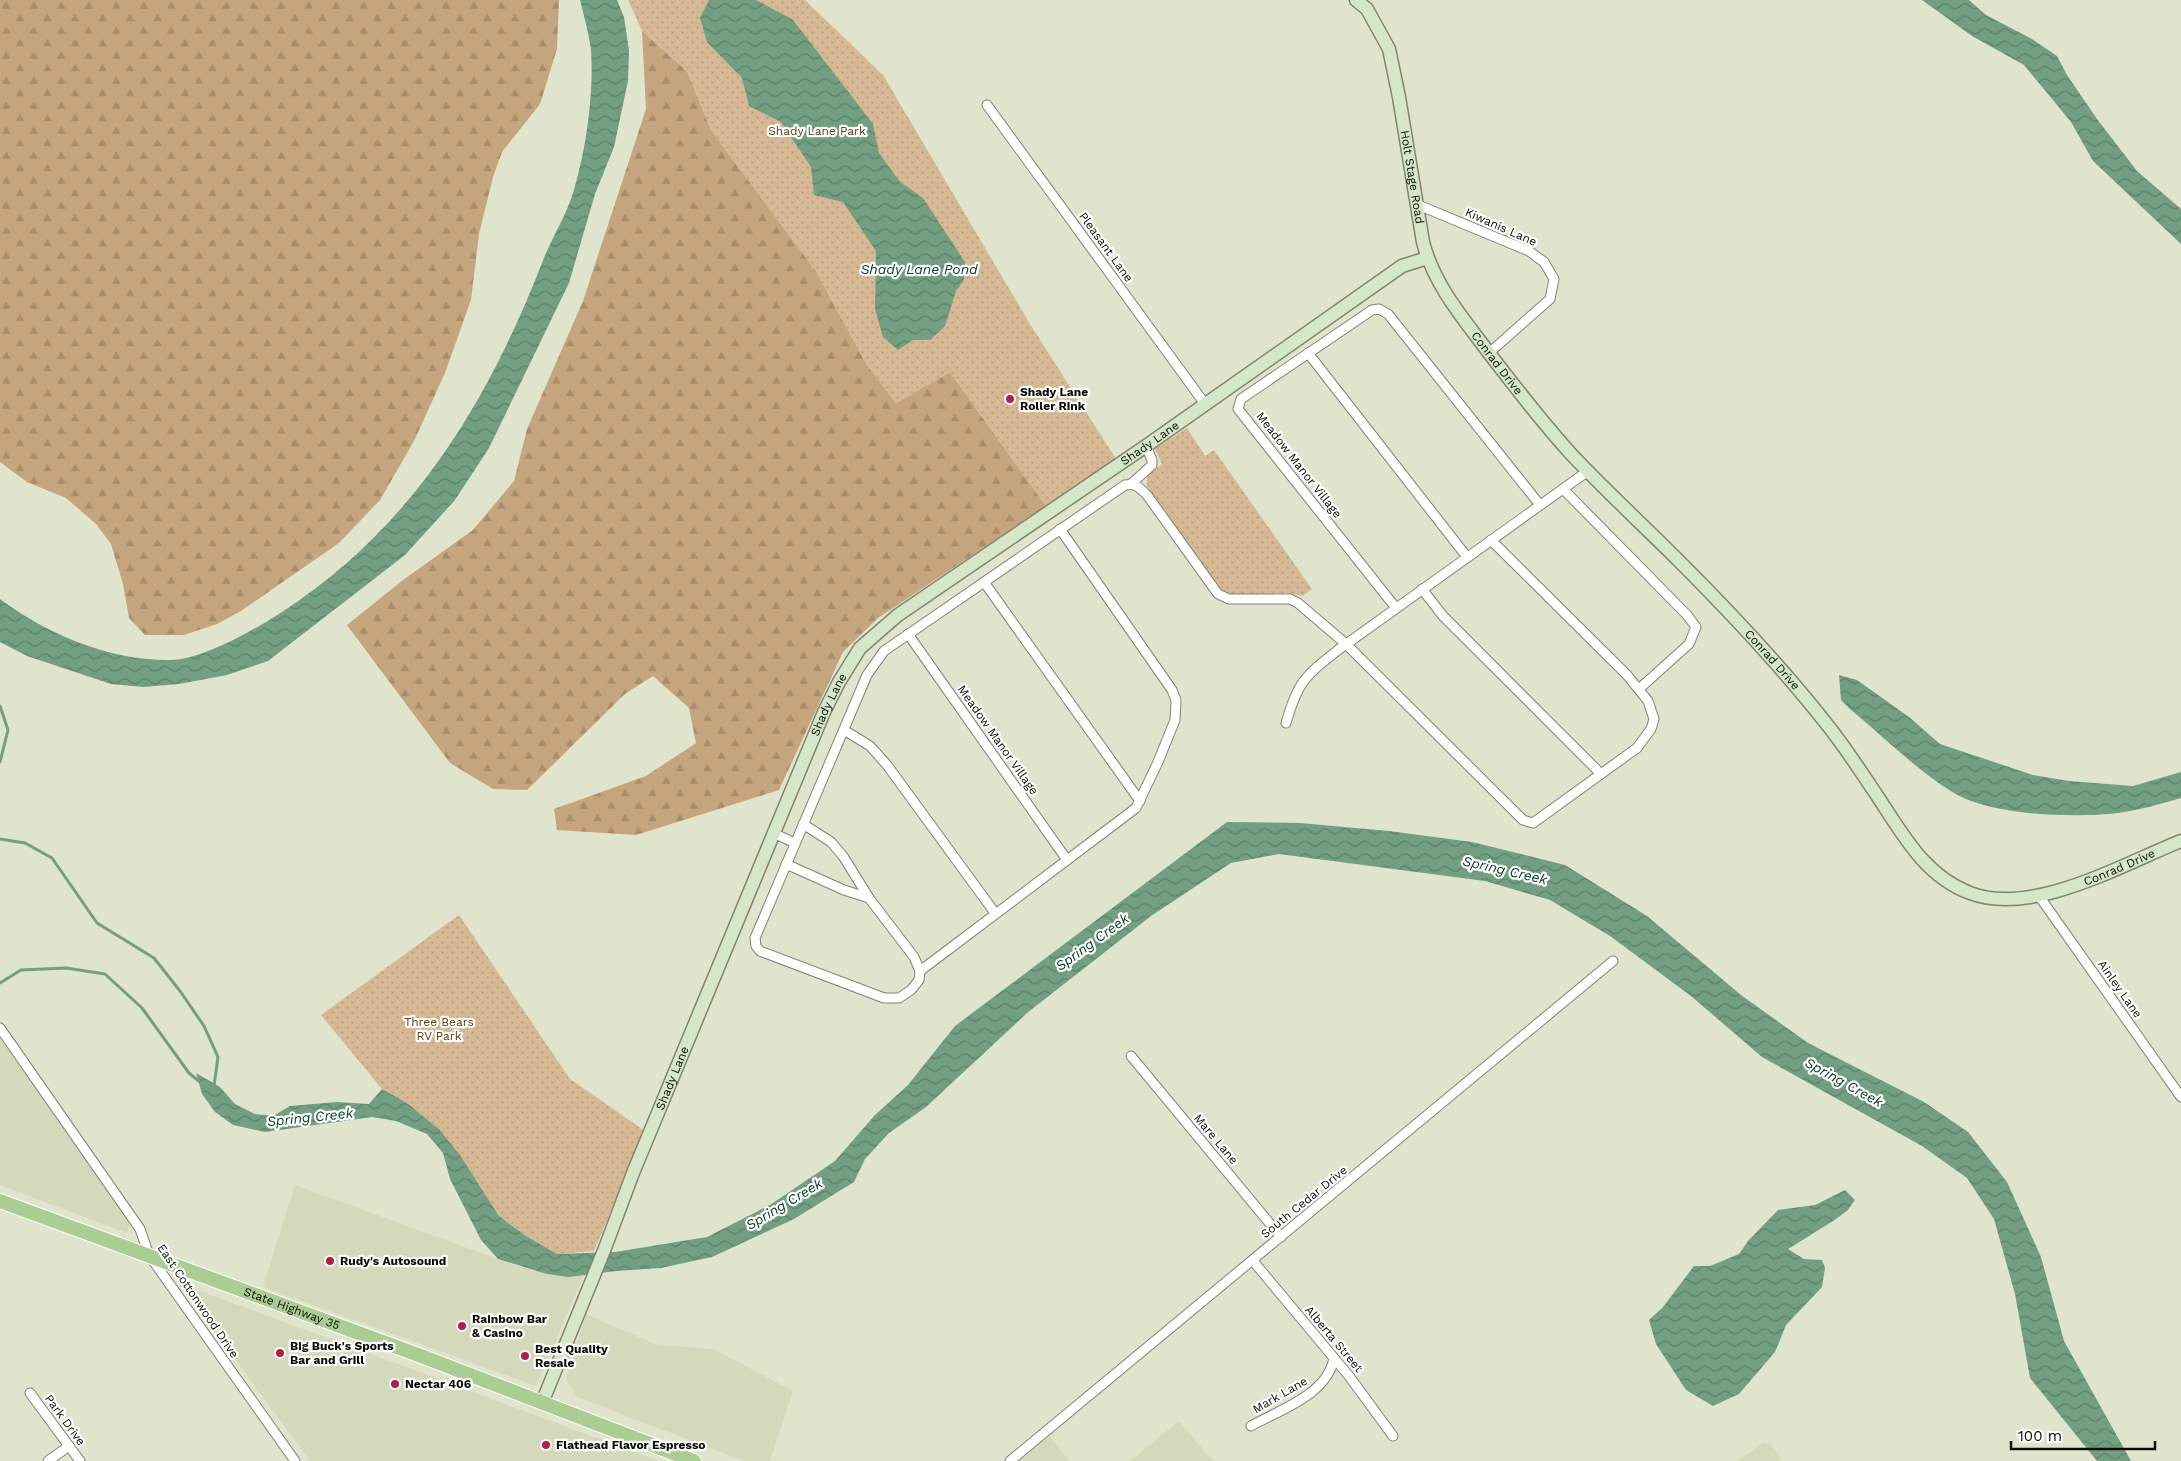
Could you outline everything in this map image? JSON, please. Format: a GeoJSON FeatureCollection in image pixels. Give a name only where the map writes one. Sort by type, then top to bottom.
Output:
{"type":"FeatureCollection","features":[{"type":"Feature","properties":{"kind":"main road","name":"Holt Stage Road"},"geometry":{"type":"LineString","coordinates":[[1356,0],[1368,9],[1389,49],[1427,258]]}},
{"type":"Feature","properties":{"kind":"main road","name":"Shady Lane"},"geometry":{"type":"LineString","coordinates":[[542,1403],[606,1248],[633,1173],[773,833],[824,712],[860,648],[898,616],[1146,446],[1402,266],[1427,258]]}},
{"type":"Feature","properties":{"kind":"main road","name":"Conrad Drive"},"geometry":{"type":"LineString","coordinates":[[1427,258],[1444,292],[1542,421],[1588,471],[1680,562],[1802,692],[1831,729],[1902,834],[1928,867],[1959,889],[1989,899],[2012,900],[2039,896],[2073,886],[2181,841]]}},
{"type":"Feature","properties":{"kind":"main road","name":"State Highway 35"},"geometry":{"type":"LineString","coordinates":[[0,1201],[149,1255],[694,1461]]}},
{"type":"Feature","properties":{"kind":"street","name":"Pleasant Lane"},"geometry":{"type":"LineString","coordinates":[[986,105],[1205,404]]}},
{"type":"Feature","properties":{"kind":"street","name":"Kiwanis Lane"},"geometry":{"type":"LineString","coordinates":[[1416,204],[1529,251],[1544,262],[1554,279],[1550,299],[1489,353]]}},
{"type":"Feature","properties":{"kind":"street","name":"Meadow Manor Village"},"geometry":{"type":"LineString","coordinates":[[1396,608],[1238,409],[1241,399],[1372,310],[1379,308],[1388,314],[1540,505]]}},
{"type":"Feature","properties":{"kind":"street"},"geometry":{"type":"LineString","coordinates":[[1308,353],[1467,557]]}},
{"type":"Feature","properties":{"kind":"street"},"geometry":{"type":"LineString","coordinates":[[1131,484],[1152,465],[1152,460],[1146,446]]}},
{"type":"Feature","properties":{"kind":"street"},"geometry":{"type":"LineString","coordinates":[[1286,723],[1294,695],[1308,673],[1588,471]]}},
{"type":"Feature","properties":{"kind":"street"},"geometry":{"type":"LineString","coordinates":[[803,824],[831,842],[844,856],[869,898],[914,957],[920,971],[919,980],[911,990],[899,998],[884,998],[760,951],[756,946],[755,938],[803,824],[875,660],[908,634],[1125,485],[1131,484],[1138,486],[1146,494],[1218,594],[1229,599],[1290,599],[1298,603],[1346,644],[1528,823],[1533,823],[1638,748],[1652,730],[1654,719],[1648,701],[1639,689],[1491,540]]}},
{"type":"Feature","properties":{"kind":"street"},"geometry":{"type":"LineString","coordinates":[[1563,489],[1687,615],[1696,628],[1689,644],[1639,689]]}},
{"type":"Feature","properties":{"kind":"street"},"geometry":{"type":"LineString","coordinates":[[920,971],[1136,808],[1175,720],[1176,700],[1172,690],[1060,530]]}},
{"type":"Feature","properties":{"kind":"street"},"geometry":{"type":"LineString","coordinates":[[984,582],[1140,801]]}},
{"type":"Feature","properties":{"kind":"street"},"geometry":{"type":"LineString","coordinates":[[1422,589],[1443,616],[1601,774]]}},
{"type":"Feature","properties":{"kind":"street","name":"Meadow Manor Village"},"geometry":{"type":"LineString","coordinates":[[908,634],[1067,860]]}},
{"type":"Feature","properties":{"kind":"street"},"geometry":{"type":"LineString","coordinates":[[844,730],[858,736],[887,765],[995,913]]}},
{"type":"Feature","properties":{"kind":"street"},"geometry":{"type":"LineString","coordinates":[[773,833],[795,843]]}},
{"type":"Feature","properties":{"kind":"street"},"geometry":{"type":"LineString","coordinates":[[786,864],[844,890],[869,898]]}},
{"type":"Feature","properties":{"kind":"street","name":"Ainley Lane"},"geometry":{"type":"LineString","coordinates":[[2039,896],[2181,1097]]}},
{"type":"Feature","properties":{"kind":"street","name":"South Cedar Drive"},"geometry":{"type":"LineString","coordinates":[[1010,1461],[1613,961]]}},
{"type":"Feature","properties":{"kind":"street","name":"East Cottonwood Drive"},"geometry":{"type":"LineString","coordinates":[[0,1028],[140,1229],[149,1255],[295,1461]]}},
{"type":"Feature","properties":{"kind":"street","name":"Mare Lane"},"geometry":{"type":"LineString","coordinates":[[1132,1056],[1281,1237]]}},
{"type":"Feature","properties":{"kind":"street","name":"Alberta Street"},"geometry":{"type":"LineString","coordinates":[[1253,1261],[1334,1358],[1393,1436]]}},
{"type":"Feature","properties":{"kind":"street","name":"Mark Lane"},"geometry":{"type":"LineString","coordinates":[[1251,1426],[1313,1392],[1325,1382],[1332,1370],[1334,1358]]}},
{"type":"Feature","properties":{"kind":"street","name":"Park Drive"},"geometry":{"type":"LineString","coordinates":[[30,1393],[80,1461]]}},
{"type":"Feature","properties":{"kind":"street"},"geometry":{"type":"LineString","coordinates":[[48,1461],[69,1446]]}},
{"type":"Feature","properties":{"kind":"shaded area"},"geometry":{"type":"Polygon","coordinates":[[[0,1037],[130,1222],[127,1233],[0,1185],[0,1037]]]}},
{"type":"Feature","properties":{"kind":"shaded area"},"geometry":{"type":"Polygon","coordinates":[[[295,1185],[517,1266],[569,1277],[584,1275],[536,1386],[263,1287],[295,1185]]]}},
{"type":"Feature","properties":{"kind":"shaded area"},"geometry":{"type":"Polygon","coordinates":[[[179,1283],[659,1461],[310,1461],[179,1283]]]}},
{"type":"Feature","properties":{"kind":"shaded area"},"geometry":{"type":"Polygon","coordinates":[[[586,1314],[657,1345],[713,1349],[793,1391],[770,1461],[744,1461],[577,1397],[566,1379],[586,1314]]]}},
{"type":"Feature","properties":{"kind":"shaded area"},"geometry":{"type":"Polygon","coordinates":[[[1179,1421],[1213,1461],[1130,1461],[1179,1421]]]}},
{"type":"Feature","properties":{"kind":"shaded area"},"geometry":{"type":"Polygon","coordinates":[[[1050,1436],[1069,1461],[1019,1461],[1050,1436]]]}},
{"type":"Feature","properties":{"kind":"shaded area"},"geometry":{"type":"Polygon","coordinates":[[[1763,1443],[1770,1444],[1782,1461],[1738,1461],[1763,1443]]]}},
{"type":"Feature","properties":{"kind":"green space"},"geometry":{"type":"Polygon","coordinates":[[[0,0],[559,0],[557,49],[540,104],[502,152],[493,177],[479,234],[471,300],[445,373],[414,441],[380,500],[339,543],[241,611],[217,624],[184,635],[145,635],[129,618],[123,584],[111,544],[96,524],[66,498],[27,482],[0,462],[0,0]]]}},
{"type":"Feature","properties":{"kind":"green space","name":"Shady Lane Park"},"geometry":{"type":"Polygon","coordinates":[[[628,0],[805,0],[883,75],[1030,324],[1116,459],[1046,506],[950,372],[896,403],[867,365],[816,271],[711,130],[687,71],[642,31],[628,0]]]}},
{"type":"Feature","properties":{"kind":"green space"},"geometry":{"type":"Polygon","coordinates":[[[642,31],[687,71],[711,130],[816,271],[867,365],[896,403],[950,372],[1046,506],[878,618],[843,652],[779,790],[636,835],[557,830],[554,809],[646,776],[696,743],[689,708],[653,676],[625,694],[527,790],[493,789],[450,763],[347,625],[403,580],[473,530],[514,481],[527,429],[583,301],[646,109],[642,31]]]}},
{"type":"Feature","properties":{"kind":"green space"},"geometry":{"type":"Polygon","coordinates":[[[1187,428],[1205,456],[1214,450],[1312,589],[1303,596],[1288,593],[1227,595],[1217,585],[1146,485],[1148,475],[1162,464],[1155,449],[1187,428]]]}},
{"type":"Feature","properties":{"kind":"green space","name":"Three Bears RV Park"},"geometry":{"type":"Polygon","coordinates":[[[459,915],[570,1079],[645,1131],[594,1251],[557,1254],[526,1236],[499,1216],[460,1155],[439,1129],[407,1103],[382,1089],[321,1015],[459,915]]]}},
{"type":"Feature","properties":{"kind":"water"},"geometry":{"type":"Polygon","coordinates":[[[580,0],[617,0],[624,17],[629,50],[628,81],[614,147],[595,194],[569,283],[489,448],[455,500],[405,555],[268,661],[227,675],[179,684],[143,687],[111,684],[27,656],[0,642],[0,599],[39,624],[103,651],[148,659],[171,660],[183,659],[212,650],[279,614],[326,580],[368,543],[405,503],[439,460],[469,414],[496,366],[570,202],[578,177],[585,141],[592,67],[588,31],[580,0]]]}},
{"type":"Feature","properties":{"kind":"water","name":"Shady Lane Pond"},"geometry":{"type":"Polygon","coordinates":[[[709,0],[756,0],[793,20],[873,124],[879,153],[900,182],[923,198],[965,262],[964,279],[956,291],[945,326],[930,340],[913,340],[898,350],[883,337],[875,309],[876,251],[843,202],[814,195],[811,167],[781,122],[749,106],[742,78],[707,42],[700,18],[709,0]]]}},
{"type":"Feature","properties":{"kind":"water"},"geometry":{"type":"Polygon","coordinates":[[[1922,0],[1969,0],[1986,15],[2032,39],[2057,56],[2067,75],[2097,119],[2137,171],[2181,209],[2181,244],[2093,161],[2071,122],[2024,65],[1972,36],[1922,0]]]}},
{"type":"Feature","properties":{"kind":"water"},"geometry":{"type":"Polygon","coordinates":[[[1839,675],[1857,680],[1909,717],[1940,744],[2033,775],[2069,781],[2133,786],[2181,772],[2181,798],[2150,807],[2100,815],[2034,814],[1990,807],[1970,801],[1954,793],[1926,774],[1850,709],[1841,700],[1839,675]]]}},
{"type":"Feature","properties":{"kind":"water"},"geometry":{"type":"Polygon","coordinates":[[[1227,822],[1300,823],[1389,831],[1472,842],[1565,865],[1647,916],[1741,995],[1808,1043],[1924,1102],[1968,1132],[2007,1182],[2041,1257],[2064,1341],[2131,1461],[2097,1461],[2030,1378],[2015,1294],[1994,1219],[1967,1178],[1922,1146],[1762,1057],[1691,996],[1610,936],[1550,900],[1485,881],[1279,854],[1231,863],[1151,916],[1027,1013],[926,1107],[889,1133],[865,1159],[854,1182],[794,1219],[712,1257],[661,1268],[569,1277],[547,1274],[498,1259],[481,1240],[450,1179],[443,1153],[427,1134],[396,1121],[372,1117],[265,1132],[233,1125],[215,1112],[202,1094],[196,1073],[220,1087],[235,1104],[255,1114],[273,1116],[290,1106],[337,1102],[369,1104],[382,1089],[407,1103],[439,1129],[460,1155],[499,1216],[526,1236],[557,1254],[615,1252],[707,1237],[770,1205],[835,1161],[875,1115],[908,1085],[955,1026],[1227,822]]]}},
{"type":"Feature","properties":{"kind":"water"},"geometry":{"type":"Polygon","coordinates":[[[1845,1190],[1855,1200],[1847,1211],[1788,1249],[1804,1259],[1822,1260],[1825,1268],[1822,1287],[1786,1325],[1775,1352],[1739,1394],[1713,1406],[1686,1390],[1656,1344],[1649,1320],[1663,1307],[1694,1266],[1710,1266],[1739,1254],[1748,1241],[1778,1210],[1815,1205],[1845,1190]]]}},
{"type":"Feature","properties":{"kind":"waterway"},"geometry":{"type":"LineString","coordinates":[[0,706],[8,730],[0,762]]}},
{"type":"Feature","properties":{"kind":"waterway"},"geometry":{"type":"LineString","coordinates":[[0,839],[25,843],[52,858],[97,923],[154,958],[204,1026],[218,1057],[214,1086]]}},
{"type":"Feature","properties":{"kind":"waterway","name":"Spring Creek"},"geometry":{"type":"LineString","coordinates":[[0,983],[21,970],[66,968],[105,974],[142,1008],[189,1073],[201,1083]]}},
{"type":"Feature","properties":{"kind":"place","name":"Shady Lane Roller Rink"},"geometry":{"type":"Point","coordinates":[1010,399]}},
{"type":"Feature","properties":{"kind":"place","name":"Rudy's Autosound"},"geometry":{"type":"Point","coordinates":[330,1261]}},
{"type":"Feature","properties":{"kind":"place","name":"Rainbow Bar & Casino"},"geometry":{"type":"Point","coordinates":[462,1326]}},
{"type":"Feature","properties":{"kind":"place","name":"Big Buck's Sports Bar and Grill"},"geometry":{"type":"Point","coordinates":[280,1353]}},
{"type":"Feature","properties":{"kind":"place","name":"Best Quality Resale"},"geometry":{"type":"Point","coordinates":[525,1356]}},
{"type":"Feature","properties":{"kind":"place","name":"Nectar 406"},"geometry":{"type":"Point","coordinates":[395,1384]}},
{"type":"Feature","properties":{"kind":"place","name":"Flathead Flavor Espresso"},"geometry":{"type":"Point","coordinates":[546,1445]}}]}
